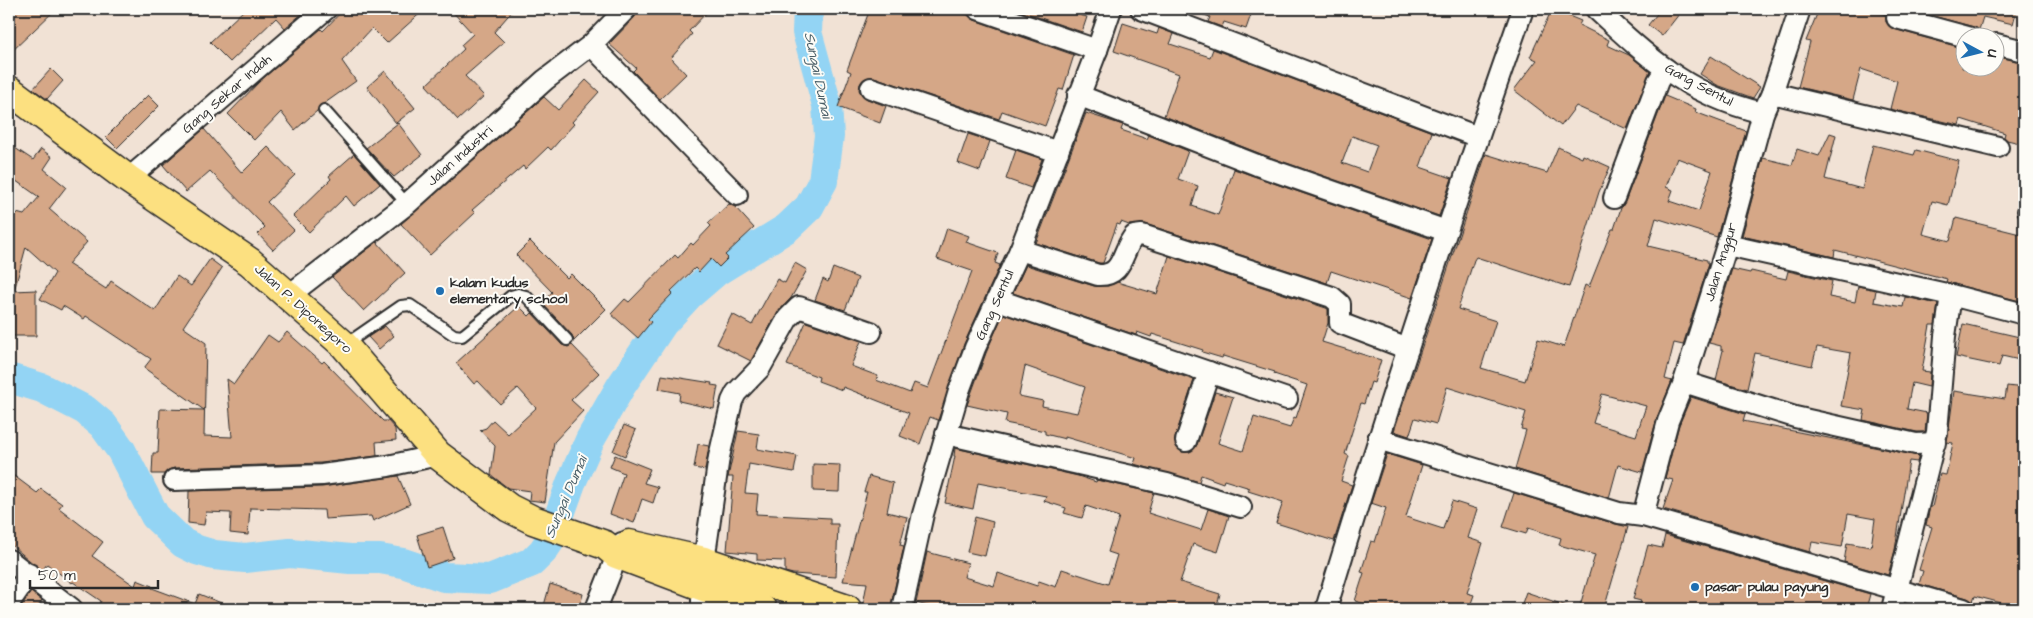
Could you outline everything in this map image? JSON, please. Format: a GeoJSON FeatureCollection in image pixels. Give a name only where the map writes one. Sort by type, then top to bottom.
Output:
{"type":"FeatureCollection","features":[{"type":"Feature","properties":{"kind":"main road","name":"Jalan P. Diponegoro"},"geometry":{"type":"LineString","coordinates":[[9,90],[128,179],[250,262],[344,345],[438,455],[509,508],[533,520],[606,545],[703,586]]}},
{"type":"Feature","properties":{"kind":"main road"},"geometry":{"type":"LineString","coordinates":[[703,586],[762,609]]}},
{"type":"Feature","properties":{"kind":"main road"},"geometry":{"type":"LineString","coordinates":[[703,586],[847,609]]}},
{"type":"Feature","properties":{"kind":"street","name":"Gang Sekar Indah"},"geometry":{"type":"LineString","coordinates":[[128,179],[326,9]]}},
{"type":"Feature","properties":{"kind":"street"},"geometry":{"type":"LineString","coordinates":[[978,9],[1097,50]]}},
{"type":"Feature","properties":{"kind":"street","name":"Gang Sentul"},"geometry":{"type":"LineString","coordinates":[[902,609],[923,514],[962,383],[1020,250],[1111,9]]}},
{"type":"Feature","properties":{"kind":"street"},"geometry":{"type":"LineString","coordinates":[[1141,9],[1478,137]]}},
{"type":"Feature","properties":{"kind":"street"},"geometry":{"type":"LineString","coordinates":[[1326,609],[1378,439],[1446,231],[1523,9]]}},
{"type":"Feature","properties":{"kind":"street","name":"Gang Sentul"},"geometry":{"type":"LineString","coordinates":[[1596,9],[1666,69],[1708,93],[1739,106],[1763,113]]}},
{"type":"Feature","properties":{"kind":"street","name":"Jalan Anggur"},"geometry":{"type":"LineString","coordinates":[[1643,516],[1668,421],[1684,382],[1727,244],[1763,113],[1772,93],[1800,9]]}},
{"type":"Feature","properties":{"kind":"street","name":"Jalan Industri"},"geometry":{"type":"LineString","coordinates":[[288,296],[407,204],[545,80],[591,45],[619,11]]}},
{"type":"Feature","properties":{"kind":"street"},"geometry":{"type":"LineString","coordinates":[[1896,18],[1956,34]]}},
{"type":"Feature","properties":{"kind":"street"},"geometry":{"type":"LineString","coordinates":[[591,45],[738,195]]}},
{"type":"Feature","properties":{"kind":"street"},"geometry":{"type":"LineString","coordinates":[[2006,46],[2024,51]]}},
{"type":"Feature","properties":{"kind":"street"},"geometry":{"type":"LineString","coordinates":[[1614,198],[1658,81],[1666,69]]}},
{"type":"Feature","properties":{"kind":"street"},"geometry":{"type":"LineString","coordinates":[[871,88],[1058,152]]}},
{"type":"Feature","properties":{"kind":"street"},"geometry":{"type":"LineString","coordinates":[[1772,93],[1998,147]]}},
{"type":"Feature","properties":{"kind":"street"},"geometry":{"type":"LineString","coordinates":[[1078,95],[1257,165],[1446,231]]}},
{"type":"Feature","properties":{"kind":"street"},"geometry":{"type":"LineString","coordinates":[[1020,250],[1098,275],[1105,275],[1112,273],[1118,268],[1134,236],[1142,236],[1332,297],[1340,304],[1340,323],[1408,349]]}},
{"type":"Feature","properties":{"kind":"street"},"geometry":{"type":"LineString","coordinates":[[1727,244],[1951,295],[2024,314]]}},
{"type":"Feature","properties":{"kind":"street"},"geometry":{"type":"LineString","coordinates":[[1892,609],[1935,443],[1951,295]]}},
{"type":"Feature","properties":{"kind":"street"},"geometry":{"type":"LineString","coordinates":[[998,300],[1287,399]]}},
{"type":"Feature","properties":{"kind":"street"},"geometry":{"type":"LineString","coordinates":[[703,586],[719,457],[732,401],[736,393],[760,368],[788,318],[799,308],[870,332]]}},
{"type":"Feature","properties":{"kind":"street"},"geometry":{"type":"LineString","coordinates":[[1186,440],[1209,372]]}},
{"type":"Feature","properties":{"kind":"street"},"geometry":{"type":"LineString","coordinates":[[1684,382],[1795,417],[1916,444],[1935,443]]}},
{"type":"Feature","properties":{"kind":"street"},"geometry":{"type":"LineString","coordinates":[[946,434],[1167,484],[1241,507]]}},
{"type":"Feature","properties":{"kind":"street"},"geometry":{"type":"LineString","coordinates":[[1378,439],[1619,513],[1643,516],[1964,609]]}},
{"type":"Feature","properties":{"kind":"street"},"geometry":{"type":"LineString","coordinates":[[174,480],[322,476],[388,466],[438,455]]}},
{"type":"Feature","properties":{"kind":"street"},"geometry":{"type":"LineString","coordinates":[[596,609],[606,545]]}},
{"type":"Feature","properties":{"kind":"street"},"geometry":{"type":"LineString","coordinates":[[9,560],[72,609]]}},
{"type":"Feature","properties":{"kind":"street"},"geometry":{"type":"LineString","coordinates":[[9,603],[29,574]]}},
{"type":"Feature","properties":{"kind":"lane"},"geometry":{"type":"LineString","coordinates":[[324,110],[407,204]]}},
{"type":"Feature","properties":{"kind":"lane"},"geometry":{"type":"LineString","coordinates":[[344,345],[401,306],[406,305],[410,305],[454,335],[462,336],[511,296],[518,294],[526,296],[567,340]]}},
{"type":"Feature","properties":{"kind":"building"},"geometry":{"type":"Polygon","coordinates":[[[18,9],[56,9],[9,54],[9,18],[18,9]]]}},
{"type":"Feature","properties":{"kind":"building"},"geometry":{"type":"Polygon","coordinates":[[[245,9],[301,9],[304,12],[285,28],[276,18],[230,62],[210,42],[245,9]]]}},
{"type":"Feature","properties":{"kind":"building"},"geometry":{"type":"Polygon","coordinates":[[[344,9],[350,15],[358,9],[425,9],[387,43],[372,28],[342,61],[356,81],[320,105],[317,111],[295,130],[281,112],[254,140],[228,114],[260,81],[321,29],[323,31],[344,9]]]}},
{"type":"Feature","properties":{"kind":"building"},"geometry":{"type":"Polygon","coordinates":[[[450,9],[514,9],[494,32],[504,42],[465,76],[484,96],[458,120],[426,85],[464,49],[461,45],[473,34],[450,9]]]}},
{"type":"Feature","properties":{"kind":"building"},"geometry":{"type":"Polygon","coordinates":[[[638,9],[710,9],[689,31],[692,34],[671,58],[686,74],[660,99],[633,71],[636,68],[609,44],[635,17],[638,9]]]}},
{"type":"Feature","properties":{"kind":"building"},"geometry":{"type":"Polygon","coordinates":[[[870,9],[951,9],[968,15],[974,20],[1074,55],[1063,90],[1059,89],[1045,126],[1002,111],[999,119],[874,77],[864,79],[860,84],[859,90],[867,99],[886,106],[880,123],[838,107],[851,72],[847,70],[870,9]]]}},
{"type":"Feature","properties":{"kind":"building"},"geometry":{"type":"Polygon","coordinates":[[[1014,9],[1083,9],[1080,15],[1087,17],[1082,32],[1014,9]]]}},
{"type":"Feature","properties":{"kind":"building"},"geometry":{"type":"Polygon","coordinates":[[[1193,9],[1253,9],[1246,29],[1224,22],[1222,27],[1208,22],[1210,17],[1192,11],[1193,9]]]}},
{"type":"Feature","properties":{"kind":"building"},"geometry":{"type":"Polygon","coordinates":[[[1552,9],[1581,21],[1579,25],[1609,40],[1607,45],[1629,55],[1650,72],[1627,129],[1576,106],[1561,126],[1514,90],[1537,60],[1530,57],[1552,9]]]}},
{"type":"Feature","properties":{"kind":"building"},"geometry":{"type":"Polygon","coordinates":[[[1661,9],[1683,9],[1662,36],[1648,25],[1661,9]]]}},
{"type":"Feature","properties":{"kind":"building"},"geometry":{"type":"Polygon","coordinates":[[[1819,9],[1868,9],[1886,15],[1886,22],[1893,29],[1956,46],[1956,78],[2006,78],[2006,58],[2024,63],[2024,144],[2007,140],[2004,137],[2005,133],[1961,119],[1959,125],[1890,109],[1897,81],[1861,69],[1853,100],[1798,87],[1810,42],[1806,41],[1819,9]]]}},
{"type":"Feature","properties":{"kind":"building"},"geometry":{"type":"Polygon","coordinates":[[[1908,9],[2017,9],[2013,24],[1983,17],[1980,28],[1908,9]]]}},
{"type":"Feature","properties":{"kind":"building"},"geometry":{"type":"Polygon","coordinates":[[[1123,23],[1157,34],[1159,28],[1174,34],[1170,44],[1210,57],[1213,49],[1432,132],[1420,167],[1452,178],[1439,216],[1261,154],[1164,116],[1179,74],[1114,51],[1123,23]],[[1352,136],[1342,163],[1367,172],[1377,145],[1352,136]]]}},
{"type":"Feature","properties":{"kind":"building"},"geometry":{"type":"Polygon","coordinates":[[[1711,56],[1760,87],[1753,98],[1717,85],[1700,74],[1711,56]]]}},
{"type":"Feature","properties":{"kind":"building"},"geometry":{"type":"Polygon","coordinates":[[[51,69],[63,81],[47,99],[33,89],[51,69]]]}},
{"type":"Feature","properties":{"kind":"building"},"geometry":{"type":"Polygon","coordinates":[[[385,71],[415,108],[396,123],[367,87],[385,71]]]}},
{"type":"Feature","properties":{"kind":"building"},"geometry":{"type":"Polygon","coordinates":[[[586,80],[599,92],[572,122],[574,124],[551,150],[548,147],[525,169],[523,166],[472,210],[475,213],[430,255],[401,224],[544,97],[558,110],[586,80]]]}},
{"type":"Feature","properties":{"kind":"building"},"geometry":{"type":"Polygon","coordinates":[[[148,95],[159,106],[117,148],[106,137],[148,95]]]}},
{"type":"Feature","properties":{"kind":"building"},"geometry":{"type":"Polygon","coordinates":[[[1665,96],[1696,109],[1695,112],[1746,131],[1717,237],[1656,218],[1648,246],[1707,260],[1709,263],[1683,345],[1674,343],[1665,379],[1672,381],[1657,418],[1642,472],[1618,465],[1609,498],[1515,469],[1526,430],[1521,429],[1526,412],[1447,387],[1436,424],[1415,418],[1409,436],[1394,431],[1486,154],[1547,173],[1558,147],[1582,158],[1583,155],[1610,167],[1599,192],[1569,287],[1476,257],[1474,260],[1458,309],[1496,321],[1481,368],[1525,381],[1538,339],[1564,347],[1585,285],[1589,287],[1625,202],[1665,96]],[[1677,158],[1666,187],[1673,190],[1669,201],[1699,211],[1712,171],[1677,158]],[[1602,394],[1593,423],[1636,436],[1646,406],[1602,394]]]}},
{"type":"Feature","properties":{"kind":"building"},"geometry":{"type":"Polygon","coordinates":[[[1086,113],[1123,125],[1121,130],[1147,139],[1149,135],[1188,151],[1178,179],[1198,186],[1192,206],[1218,215],[1234,169],[1432,239],[1412,298],[1331,271],[1327,283],[1145,224],[1129,225],[1121,222],[1120,225],[1117,224],[1103,263],[1036,243],[1086,113]]]}},
{"type":"Feature","properties":{"kind":"building"},"geometry":{"type":"Polygon","coordinates":[[[398,123],[422,155],[394,177],[366,148],[398,123]]]}},
{"type":"Feature","properties":{"kind":"building"},"geometry":{"type":"Polygon","coordinates":[[[204,129],[242,173],[268,147],[295,175],[267,202],[294,230],[273,250],[258,234],[265,227],[210,171],[186,192],[163,165],[204,129]]]}},
{"type":"Feature","properties":{"kind":"building"},"geometry":{"type":"Polygon","coordinates":[[[1830,133],[1836,135],[1825,179],[1862,189],[1873,145],[1914,155],[1916,150],[1959,161],[1948,205],[1932,201],[1923,234],[1950,241],[1956,218],[2024,235],[2024,302],[1946,282],[1947,279],[1835,250],[1834,257],[1742,236],[1763,158],[1792,165],[1797,149],[1819,156],[1830,133]]]}},
{"type":"Feature","properties":{"kind":"building"},"geometry":{"type":"Polygon","coordinates":[[[968,134],[990,141],[980,171],[958,163],[968,134]]]}},
{"type":"Feature","properties":{"kind":"building"},"geometry":{"type":"Polygon","coordinates":[[[9,144],[33,160],[41,149],[52,157],[44,169],[66,187],[49,209],[87,242],[68,264],[106,289],[111,281],[155,311],[177,276],[191,286],[210,259],[222,268],[183,327],[206,343],[204,436],[232,437],[227,379],[234,384],[268,335],[278,342],[287,332],[322,363],[324,361],[383,421],[388,421],[395,429],[396,440],[376,442],[377,456],[321,463],[174,468],[164,474],[152,474],[153,453],[158,453],[160,409],[204,410],[144,368],[151,359],[86,316],[84,319],[63,306],[61,310],[40,299],[55,273],[26,247],[14,291],[36,290],[36,336],[9,336],[9,211],[24,215],[39,197],[9,176],[9,144]]]}},
{"type":"Feature","properties":{"kind":"building"},"geometry":{"type":"Polygon","coordinates":[[[1016,150],[1042,159],[1031,188],[1006,179],[1016,150]]]}},
{"type":"Feature","properties":{"kind":"building"},"geometry":{"type":"Polygon","coordinates":[[[354,154],[380,184],[354,206],[346,196],[309,232],[293,216],[331,179],[329,176],[354,154]]]}},
{"type":"Feature","properties":{"kind":"building"},"geometry":{"type":"Polygon","coordinates":[[[729,204],[735,207],[754,228],[725,255],[728,258],[719,267],[711,259],[699,272],[695,268],[671,291],[673,293],[648,319],[651,322],[638,338],[611,314],[625,299],[629,302],[675,255],[678,258],[691,243],[693,245],[711,226],[708,223],[729,204]]]}},
{"type":"Feature","properties":{"kind":"building"},"geometry":{"type":"Polygon","coordinates":[[[947,228],[969,236],[966,242],[998,253],[995,263],[1000,265],[964,344],[938,420],[930,417],[920,444],[900,436],[909,413],[843,387],[842,390],[818,381],[819,377],[787,365],[806,322],[861,341],[851,366],[878,376],[876,380],[910,393],[914,383],[928,388],[972,271],[937,259],[947,228]]]}},
{"type":"Feature","properties":{"kind":"building"},"geometry":{"type":"Polygon","coordinates":[[[530,241],[567,278],[571,274],[606,309],[574,341],[572,335],[542,303],[552,292],[516,255],[530,241]]]}},
{"type":"Feature","properties":{"kind":"building"},"geometry":{"type":"Polygon","coordinates":[[[377,242],[405,273],[364,311],[332,277],[377,242]]]}},
{"type":"Feature","properties":{"kind":"building"},"geometry":{"type":"Polygon","coordinates":[[[1169,256],[1326,308],[1328,309],[1328,323],[1322,342],[1381,360],[1374,383],[1371,382],[1364,404],[1361,403],[1345,454],[1349,456],[1341,481],[1352,485],[1334,541],[1276,523],[1283,502],[1248,491],[1250,488],[1224,480],[1223,483],[1201,475],[1199,482],[1134,464],[1136,458],[1065,437],[1065,439],[1045,434],[1045,431],[1005,423],[1007,414],[967,405],[1003,314],[1194,380],[1175,438],[1177,448],[1182,452],[1189,452],[1197,445],[1215,392],[1233,397],[1218,443],[1243,451],[1254,417],[1290,428],[1294,417],[1296,418],[1307,385],[1274,374],[1275,372],[1223,356],[1222,358],[1202,352],[1203,350],[1152,334],[1151,337],[1137,332],[1136,335],[1013,293],[1026,265],[1094,286],[1108,286],[1117,282],[1157,294],[1169,256]],[[1025,366],[1019,396],[1043,401],[1042,406],[1077,413],[1085,387],[1025,366]]]}},
{"type":"Feature","properties":{"kind":"building"},"geometry":{"type":"Polygon","coordinates":[[[795,263],[807,270],[791,298],[778,312],[751,361],[717,344],[732,314],[752,325],[777,279],[785,283],[795,263]]]}},
{"type":"Feature","properties":{"kind":"building"},"geometry":{"type":"Polygon","coordinates":[[[833,268],[858,278],[845,310],[815,300],[823,279],[828,282],[833,268]]]}},
{"type":"Feature","properties":{"kind":"building"},"geometry":{"type":"Polygon","coordinates":[[[1732,269],[1786,279],[1788,271],[1832,281],[1829,297],[1855,302],[1858,286],[1876,290],[1874,302],[1903,307],[1905,297],[1938,304],[1935,325],[1930,325],[1922,371],[1930,372],[1929,387],[1912,383],[1907,409],[1927,413],[1925,432],[1917,432],[1863,420],[1865,410],[1841,406],[1851,353],[1817,347],[1812,366],[1755,353],[1747,389],[1716,380],[1723,350],[1721,350],[1721,346],[1709,343],[1732,269]]]}},
{"type":"Feature","properties":{"kind":"building"},"geometry":{"type":"Polygon","coordinates":[[[519,306],[529,316],[532,313],[562,345],[568,347],[572,345],[599,373],[571,400],[583,411],[554,442],[545,502],[529,500],[530,491],[508,488],[491,475],[495,446],[480,430],[486,428],[493,420],[508,434],[536,408],[518,388],[500,404],[478,381],[474,384],[456,363],[519,306]]]}},
{"type":"Feature","properties":{"kind":"building"},"geometry":{"type":"Polygon","coordinates":[[[1963,324],[2024,338],[2024,361],[2002,356],[1999,366],[1956,357],[1963,324]]]}},
{"type":"Feature","properties":{"kind":"building"},"geometry":{"type":"Polygon","coordinates":[[[385,326],[394,336],[379,349],[368,337],[385,326]]]}},
{"type":"Feature","properties":{"kind":"building"},"geometry":{"type":"Polygon","coordinates":[[[662,375],[712,383],[711,385],[718,386],[714,409],[679,401],[680,393],[659,389],[662,375]]]}},
{"type":"Feature","properties":{"kind":"building"},"geometry":{"type":"Polygon","coordinates":[[[2007,386],[2024,388],[2024,609],[1975,596],[1973,602],[1967,598],[1919,584],[1923,571],[1919,570],[1932,527],[1926,525],[1930,507],[1932,507],[1940,474],[1946,475],[1953,443],[1947,442],[1954,391],[2005,399],[2007,386]]]}},
{"type":"Feature","properties":{"kind":"building"},"geometry":{"type":"Polygon","coordinates":[[[1691,397],[1745,414],[1743,421],[1919,456],[1917,462],[1909,461],[1895,550],[1888,575],[1844,562],[1847,543],[1871,547],[1875,519],[1848,514],[1842,547],[1812,542],[1810,552],[1663,509],[1673,480],[1665,478],[1679,425],[1691,397]]]}},
{"type":"Feature","properties":{"kind":"building"},"geometry":{"type":"Polygon","coordinates":[[[624,425],[636,430],[625,456],[613,451],[624,425]]]}},
{"type":"Feature","properties":{"kind":"building"},"geometry":{"type":"Polygon","coordinates":[[[738,431],[759,434],[757,449],[797,456],[794,472],[749,464],[745,493],[758,494],[756,514],[830,518],[830,524],[838,524],[836,577],[793,574],[785,572],[785,561],[757,560],[757,554],[727,551],[733,477],[728,477],[738,431]]]}},
{"type":"Feature","properties":{"kind":"building"},"geometry":{"type":"Polygon","coordinates":[[[698,444],[709,446],[705,470],[694,468],[698,444]]]}},
{"type":"Feature","properties":{"kind":"building"},"geometry":{"type":"Polygon","coordinates":[[[955,448],[1078,476],[1096,482],[1097,480],[1154,493],[1148,513],[1201,530],[1208,509],[1229,516],[1218,552],[1193,544],[1180,582],[1220,594],[1216,609],[940,609],[916,603],[927,552],[968,563],[964,577],[994,586],[998,573],[1037,586],[1039,581],[1056,587],[1062,569],[1108,584],[1117,555],[1108,552],[1119,517],[1086,506],[1082,518],[1064,513],[1066,508],[1044,501],[1046,496],[978,483],[973,509],[945,503],[955,448]]]}},
{"type":"Feature","properties":{"kind":"building"},"geometry":{"type":"Polygon","coordinates":[[[1387,454],[1422,465],[1406,517],[1443,529],[1452,501],[1477,509],[1468,538],[1483,543],[1467,593],[1474,595],[1469,609],[1381,609],[1355,601],[1364,573],[1361,572],[1371,541],[1375,542],[1386,508],[1371,503],[1387,454]]]}},
{"type":"Feature","properties":{"kind":"building"},"geometry":{"type":"Polygon","coordinates":[[[615,455],[650,469],[644,483],[658,487],[653,503],[642,499],[634,523],[610,514],[624,473],[610,467],[615,455]]]}},
{"type":"Feature","properties":{"kind":"building"},"geometry":{"type":"Polygon","coordinates":[[[813,464],[840,465],[839,492],[813,491],[813,464]]]}},
{"type":"Feature","properties":{"kind":"building"},"geometry":{"type":"Polygon","coordinates":[[[9,472],[37,493],[41,489],[62,504],[59,508],[103,542],[92,556],[135,586],[137,580],[152,586],[152,588],[195,604],[199,594],[236,609],[98,609],[101,601],[72,583],[47,564],[42,571],[9,543],[9,532],[14,525],[9,520],[9,472]]]}},
{"type":"Feature","properties":{"kind":"building"},"geometry":{"type":"Polygon","coordinates":[[[398,476],[410,504],[373,521],[371,516],[325,519],[324,510],[250,508],[248,535],[230,533],[231,513],[206,512],[204,525],[188,523],[189,491],[322,487],[398,476]]]}},
{"type":"Feature","properties":{"kind":"building"},"geometry":{"type":"Polygon","coordinates":[[[869,476],[893,483],[887,512],[907,517],[900,545],[904,546],[890,609],[863,605],[867,583],[843,581],[867,492],[864,492],[869,476]]]}},
{"type":"Feature","properties":{"kind":"building"},"geometry":{"type":"Polygon","coordinates":[[[1514,493],[1628,527],[1604,609],[1579,609],[1595,555],[1559,545],[1561,538],[1528,528],[1526,534],[1503,527],[1514,493]]]}},
{"type":"Feature","properties":{"kind":"building"},"geometry":{"type":"Polygon","coordinates":[[[975,517],[993,522],[985,556],[967,552],[975,517]]]}},
{"type":"Feature","properties":{"kind":"building"},"geometry":{"type":"Polygon","coordinates":[[[443,527],[453,558],[427,567],[417,535],[443,527]]]}},
{"type":"Feature","properties":{"kind":"building"},"geometry":{"type":"Polygon","coordinates":[[[1665,535],[1870,594],[1866,609],[1638,609],[1641,601],[1633,599],[1648,545],[1662,548],[1665,535]]]}},
{"type":"Feature","properties":{"kind":"building"},"geometry":{"type":"Polygon","coordinates":[[[550,584],[583,594],[579,609],[543,609],[550,584]]]}},
{"type":"Feature","properties":{"kind":"building"},"geometry":{"type":"Polygon","coordinates":[[[31,592],[42,601],[36,609],[19,609],[31,592]]]}},
{"type":"Feature","properties":{"kind":"building"},"geometry":{"type":"Polygon","coordinates":[[[1526,592],[1570,607],[1570,609],[1520,609],[1526,592]]]}},
{"type":"Feature","properties":{"kind":"waterway","name":"Sungai Dumai"},"geometry":{"type":"LineString","coordinates":[[9,378],[42,388],[85,410],[103,425],[121,450],[155,516],[183,543],[197,550],[214,555],[245,558],[290,553],[350,559],[380,559],[403,563],[444,577],[490,579],[532,562],[551,539],[571,483],[590,440],[621,386],[663,323],[688,296],[717,271],[787,228],[809,207],[823,181],[829,136],[827,105],[807,32],[808,9]]}},
{"type":"Feature","properties":{"kind":"place","name":"kalam kudus elementary school"},"geometry":{"type":"Point","coordinates":[440,291]}},
{"type":"Feature","properties":{"kind":"place","name":"pasar pulau payung"},"geometry":{"type":"Point","coordinates":[1695,587]}}]}
